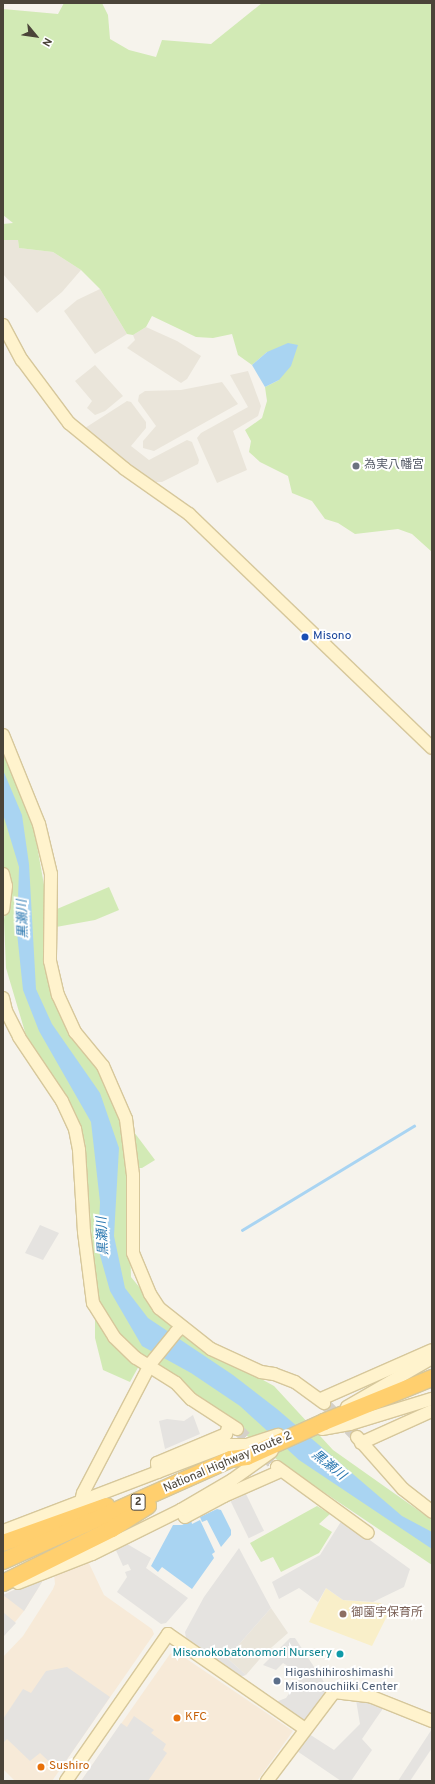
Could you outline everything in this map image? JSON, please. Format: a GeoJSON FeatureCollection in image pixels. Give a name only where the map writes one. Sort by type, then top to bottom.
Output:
{"type":"FeatureCollection","features":[{"type":"Feature","properties":{"kind":"highway","name":"National Highway Route 2"},"geometry":{"type":"LineString","coordinates":[[3,1561],[231,1460],[247,1457],[272,1444],[432,1378]]}},
{"type":"Feature","properties":{"kind":"highway"},"geometry":{"type":"LineString","coordinates":[[3,1543],[231,1460]]}},
{"type":"Feature","properties":{"kind":"highway"},"geometry":{"type":"LineString","coordinates":[[3,1583],[112,1529],[164,1496],[231,1460]]}},
{"type":"Feature","properties":{"kind":"street"},"geometry":{"type":"LineString","coordinates":[[3,325],[22,360],[69,423],[124,469],[189,514],[432,748]]}},
{"type":"Feature","properties":{"kind":"street"},"geometry":{"type":"LineString","coordinates":[[3,735],[39,824],[51,874],[50,961],[58,995],[75,1032],[104,1066],[126,1120],[133,1175],[133,1253],[159,1308],[179,1330],[211,1349],[234,1361],[295,1382],[322,1401],[432,1350]]}},
{"type":"Feature","properties":{"kind":"street"},"geometry":{"type":"LineString","coordinates":[[3,874],[6,886],[3,909]]}},
{"type":"Feature","properties":{"kind":"street"},"geometry":{"type":"LineString","coordinates":[[3,998],[6,1011],[19,1037],[62,1101],[75,1129],[79,1150],[84,1232],[93,1303],[114,1337],[151,1366],[176,1383],[191,1399],[233,1427],[226,1434],[157,1463],[158,1472]]}},
{"type":"Feature","properties":{"kind":"street"},"geometry":{"type":"LineString","coordinates":[[82,1501],[86,1486],[151,1366],[179,1330]]}},
{"type":"Feature","properties":{"kind":"street"},"geometry":{"type":"LineString","coordinates":[[325,1422],[358,1402],[361,1398],[432,1358]]}},
{"type":"Feature","properties":{"kind":"street"},"geometry":{"type":"LineString","coordinates":[[325,1422],[350,1424],[432,1399]]}},
{"type":"Feature","properties":{"kind":"street"},"geometry":{"type":"LineString","coordinates":[[432,1411],[359,1440],[403,1489],[432,1512]]}},
{"type":"Feature","properties":{"kind":"street"},"geometry":{"type":"LineString","coordinates":[[3,1531],[228,1445],[272,1444]]}},
{"type":"Feature","properties":{"kind":"street"},"geometry":{"type":"LineString","coordinates":[[3,1590],[92,1554],[181,1510],[232,1480],[272,1444]]}},
{"type":"Feature","properties":{"kind":"street"},"geometry":{"type":"LineString","coordinates":[[181,1510],[185,1517],[279,1469],[368,1533]]}},
{"type":"Feature","properties":{"kind":"street"},"geometry":{"type":"LineString","coordinates":[[66,1781],[168,1634],[305,1729]]}},
{"type":"Feature","properties":{"kind":"street"},"geometry":{"type":"LineString","coordinates":[[267,1781],[334,1692],[372,1696],[432,1721]]}},
{"type":"Feature","properties":{"kind":"shaded area"},"geometry":{"type":"Polygon","coordinates":[[[3,240],[18,240],[19,248],[53,252],[81,270],[62,292],[37,313],[3,274],[3,240]]]}},
{"type":"Feature","properties":{"kind":"shaded area"},"geometry":{"type":"Polygon","coordinates":[[[100,289],[127,334],[95,354],[64,311],[77,300],[100,289]]]}},
{"type":"Feature","properties":{"kind":"shaded area"},"geometry":{"type":"Polygon","coordinates":[[[146,327],[177,341],[201,356],[187,379],[181,383],[127,348],[135,340],[133,335],[146,327]]]}},
{"type":"Feature","properties":{"kind":"shaded area"},"geometry":{"type":"Polygon","coordinates":[[[95,365],[123,396],[105,411],[95,415],[87,408],[92,401],[75,381],[95,365]]]}},
{"type":"Feature","properties":{"kind":"shaded area"},"geometry":{"type":"Polygon","coordinates":[[[248,371],[261,406],[258,416],[233,431],[247,470],[217,483],[197,438],[201,433],[248,407],[230,375],[248,371]]]}},
{"type":"Feature","properties":{"kind":"shaded area"},"geometry":{"type":"Polygon","coordinates":[[[222,382],[238,404],[154,451],[143,448],[143,441],[156,426],[138,401],[139,395],[145,391],[181,390],[222,382]]]}},
{"type":"Feature","properties":{"kind":"shaded area"},"geometry":{"type":"Polygon","coordinates":[[[127,401],[131,402],[146,422],[146,428],[131,446],[149,460],[187,440],[192,442],[199,460],[198,464],[162,482],[156,482],[128,465],[85,428],[127,401]]]}},
{"type":"Feature","properties":{"kind":"shaded area"},"geometry":{"type":"Polygon","coordinates":[[[40,1225],[59,1233],[43,1260],[25,1253],[40,1225]]]}},
{"type":"Feature","properties":{"kind":"shaded area"},"geometry":{"type":"Polygon","coordinates":[[[193,1415],[200,1434],[165,1449],[159,1421],[167,1419],[184,1421],[193,1415]]]}},
{"type":"Feature","properties":{"kind":"shaded area"},"geometry":{"type":"Polygon","coordinates":[[[246,1494],[264,1531],[249,1538],[231,1501],[246,1494]]]}},
{"type":"Feature","properties":{"kind":"shaded area"},"geometry":{"type":"Polygon","coordinates":[[[342,1520],[410,1569],[404,1587],[373,1602],[343,1600],[326,1588],[318,1602],[299,1588],[279,1599],[272,1582],[320,1555],[342,1520]]]}},
{"type":"Feature","properties":{"kind":"shaded area"},"geometry":{"type":"Polygon","coordinates":[[[122,1541],[151,1558],[146,1568],[188,1598],[166,1623],[161,1624],[117,1592],[127,1577],[125,1572],[131,1570],[128,1564],[123,1566],[114,1546],[122,1541]]]}},
{"type":"Feature","properties":{"kind":"shaded area"},"geometry":{"type":"Polygon","coordinates":[[[239,1548],[271,1608],[227,1658],[246,1675],[240,1677],[186,1638],[185,1632],[204,1597],[239,1548]]]}},
{"type":"Feature","properties":{"kind":"shaded area"},"geometry":{"type":"Polygon","coordinates":[[[86,1557],[104,1595],[152,1629],[154,1634],[52,1781],[15,1781],[3,1769],[3,1657],[23,1636],[53,1589],[55,1584],[54,1574],[86,1557]]]}},
{"type":"Feature","properties":{"kind":"shaded area"},"geometry":{"type":"Polygon","coordinates":[[[38,1579],[42,1582],[24,1611],[3,1637],[3,1595],[38,1579]]]}},
{"type":"Feature","properties":{"kind":"shaded area"},"geometry":{"type":"Polygon","coordinates":[[[38,1579],[42,1582],[24,1611],[3,1595],[38,1579]]]}},
{"type":"Feature","properties":{"kind":"shaded area"},"geometry":{"type":"Polygon","coordinates":[[[271,1608],[288,1633],[264,1654],[246,1675],[227,1658],[271,1608]]]}},
{"type":"Feature","properties":{"kind":"shaded area"},"geometry":{"type":"Polygon","coordinates":[[[3,1612],[16,1623],[3,1637],[3,1612]]]}},
{"type":"Feature","properties":{"kind":"shaded area"},"geometry":{"type":"Polygon","coordinates":[[[290,1638],[295,1638],[328,1688],[327,1695],[308,1721],[302,1721],[276,1702],[286,1698],[302,1675],[283,1663],[276,1670],[263,1665],[290,1638]]]}},
{"type":"Feature","properties":{"kind":"shaded area"},"geometry":{"type":"Polygon","coordinates":[[[175,1651],[293,1731],[257,1781],[81,1781],[170,1654],[175,1651]]]}},
{"type":"Feature","properties":{"kind":"shaded area"},"geometry":{"type":"Polygon","coordinates":[[[67,1667],[110,1697],[59,1771],[40,1753],[30,1761],[7,1739],[3,1743],[3,1719],[23,1689],[31,1693],[46,1671],[67,1667]]]}},
{"type":"Feature","properties":{"kind":"shaded area"},"geometry":{"type":"Polygon","coordinates":[[[356,1700],[371,1701],[384,1707],[362,1739],[372,1750],[351,1781],[341,1781],[297,1751],[309,1734],[334,1750],[360,1724],[356,1700]]]}},
{"type":"Feature","properties":{"kind":"shaded area"},"geometry":{"type":"Polygon","coordinates":[[[134,1716],[154,1730],[151,1733],[166,1744],[163,1750],[167,1753],[148,1781],[81,1781],[121,1723],[127,1727],[134,1716]]]}},
{"type":"Feature","properties":{"kind":"shaded area"},"geometry":{"type":"Polygon","coordinates":[[[432,1729],[432,1748],[410,1781],[398,1781],[432,1729]]]}},
{"type":"Feature","properties":{"kind":"green space"},"geometry":{"type":"Polygon","coordinates":[[[64,3],[102,3],[108,15],[110,39],[129,50],[156,57],[162,40],[211,44],[262,3],[432,3],[432,552],[412,534],[398,529],[355,534],[338,523],[325,519],[312,501],[292,493],[288,476],[260,462],[249,452],[251,441],[245,430],[262,418],[267,401],[265,387],[279,380],[267,352],[252,365],[238,355],[232,334],[213,338],[196,337],[152,316],[146,327],[133,335],[127,334],[100,289],[81,270],[53,252],[19,248],[18,240],[3,240],[3,224],[13,223],[3,215],[3,9],[58,14],[64,3]]]}},
{"type":"Feature","properties":{"kind":"green space"},"geometry":{"type":"Polygon","coordinates":[[[3,748],[27,790],[46,896],[48,978],[103,1066],[130,1142],[129,1202],[131,1277],[176,1332],[274,1386],[333,1450],[432,1520],[432,1565],[285,1466],[189,1390],[136,1358],[96,1296],[85,1142],[33,1059],[6,968],[4,920],[8,884],[3,868],[3,748]]]}},
{"type":"Feature","properties":{"kind":"green space"},"geometry":{"type":"Polygon","coordinates":[[[109,887],[119,910],[95,920],[56,927],[57,909],[109,887]]]}},
{"type":"Feature","properties":{"kind":"green space"},"geometry":{"type":"Polygon","coordinates":[[[134,1132],[155,1160],[142,1168],[138,1168],[135,1163],[134,1132]]]}},
{"type":"Feature","properties":{"kind":"green space"},"geometry":{"type":"Polygon","coordinates":[[[99,1316],[140,1364],[130,1382],[103,1370],[95,1338],[95,1321],[99,1316]]]}},
{"type":"Feature","properties":{"kind":"green space"},"geometry":{"type":"Polygon","coordinates":[[[317,1506],[330,1514],[319,1524],[332,1532],[319,1553],[281,1572],[273,1557],[261,1562],[250,1543],[317,1506]]]}},
{"type":"Feature","properties":{"kind":"sand"},"geometry":{"type":"Polygon","coordinates":[[[326,1588],[343,1600],[381,1603],[387,1616],[372,1646],[309,1622],[326,1588]]]}},
{"type":"Feature","properties":{"kind":"water"},"geometry":{"type":"Polygon","coordinates":[[[288,343],[298,345],[291,366],[279,380],[265,387],[252,365],[267,352],[288,343]]]}},
{"type":"Feature","properties":{"kind":"water","name":"黒瀬川"},"geometry":{"type":"Polygon","coordinates":[[[3,770],[22,815],[29,864],[36,989],[52,1024],[100,1093],[119,1148],[114,1236],[125,1288],[148,1318],[233,1375],[277,1409],[402,1516],[432,1532],[432,1549],[299,1460],[240,1406],[191,1373],[142,1346],[110,1291],[98,1248],[100,1202],[91,1122],[39,1031],[23,990],[17,933],[19,867],[3,814],[3,770]]]}},
{"type":"Feature","properties":{"kind":"water"},"geometry":{"type":"Polygon","coordinates":[[[217,1509],[221,1510],[231,1530],[231,1535],[221,1547],[207,1520],[202,1522],[200,1517],[217,1509]]]}},
{"type":"Feature","properties":{"kind":"water"},"geometry":{"type":"Polygon","coordinates":[[[191,1520],[192,1524],[200,1520],[215,1552],[212,1554],[214,1558],[192,1589],[162,1567],[158,1572],[151,1566],[173,1525],[182,1525],[191,1520]]]}},
{"type":"Feature","properties":{"kind":"waterway"},"geometry":{"type":"LineString","coordinates":[[242,1230],[414,1126]]}},
{"type":"Feature","properties":{"kind":"tunnel"},"geometry":{"type":"LineString","coordinates":[[324,1403],[357,1437]]}},
{"type":"Feature","properties":{"kind":"tunnel"},"geometry":{"type":"LineString","coordinates":[[237,1429],[276,1466]]}},
{"type":"Feature","properties":{"kind":"place","name":"為実八幡宮"},"geometry":{"type":"Point","coordinates":[356,466]}},
{"type":"Feature","properties":{"kind":"place","name":"Misono"},"geometry":{"type":"Point","coordinates":[305,637]}},
{"type":"Feature","properties":{"kind":"place","name":"御薗宇保育所"},"geometry":{"type":"Point","coordinates":[343,1614]}},
{"type":"Feature","properties":{"kind":"place","name":"Misonokobatonomori Nursery"},"geometry":{"type":"Point","coordinates":[340,1654]}},
{"type":"Feature","properties":{"kind":"place","name":"Higashihiroshimashi Misonouchiiki Center"},"geometry":{"type":"Point","coordinates":[277,1681]}},
{"type":"Feature","properties":{"kind":"place","name":"KFC"},"geometry":{"type":"Point","coordinates":[177,1718]}},
{"type":"Feature","properties":{"kind":"place","name":"Sushiro"},"geometry":{"type":"Point","coordinates":[41,1767]}}]}
